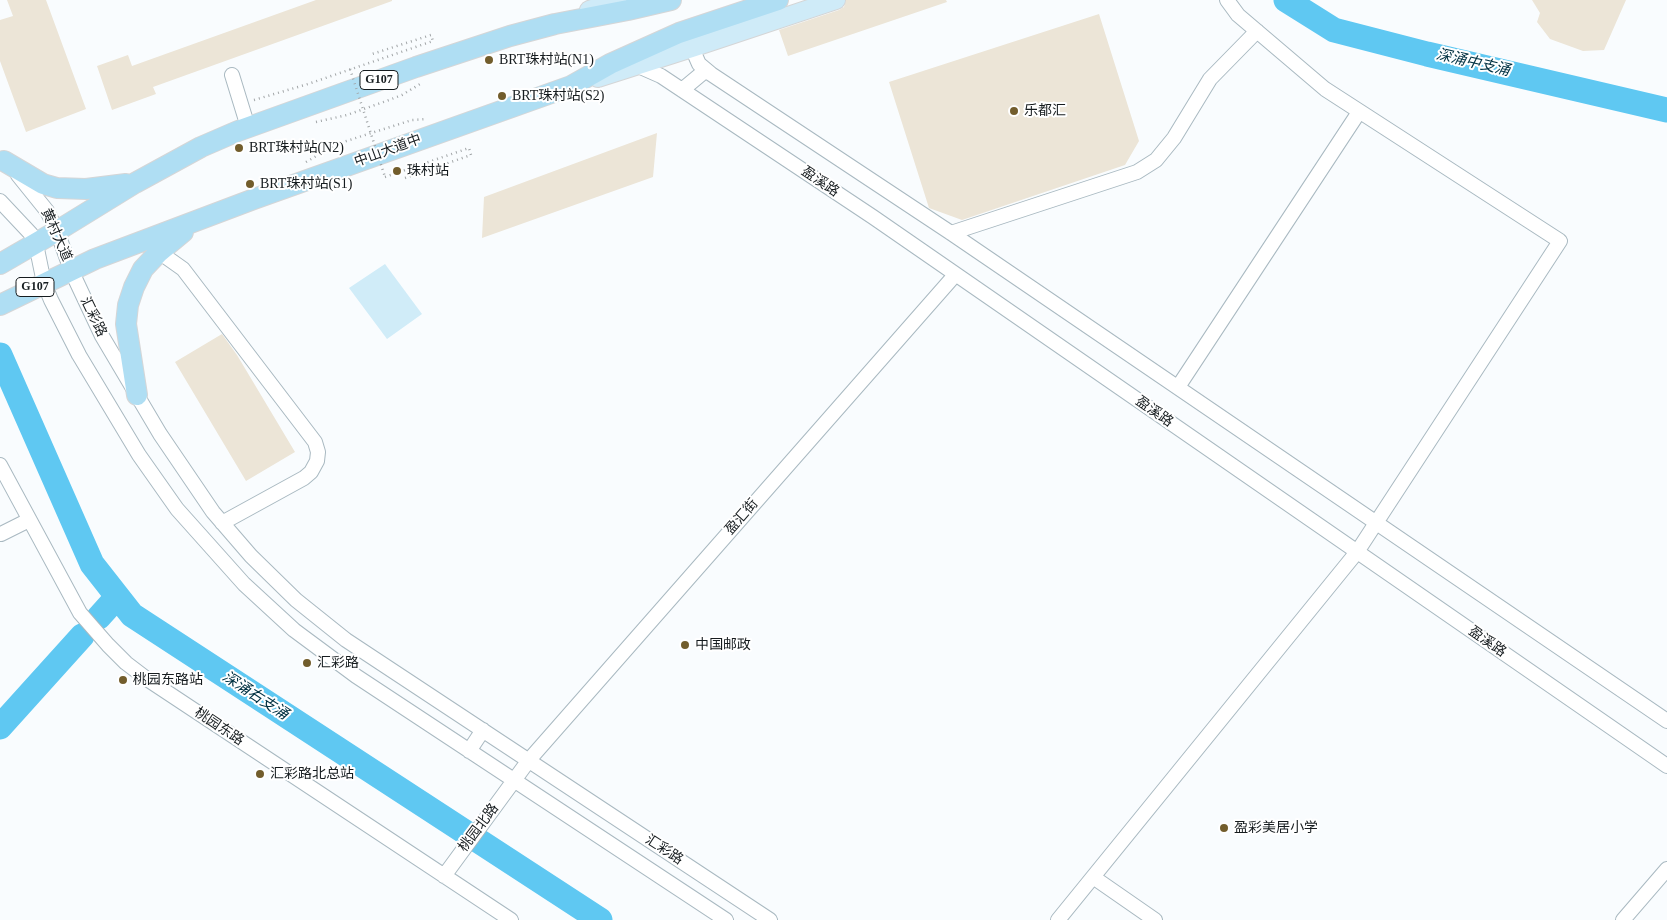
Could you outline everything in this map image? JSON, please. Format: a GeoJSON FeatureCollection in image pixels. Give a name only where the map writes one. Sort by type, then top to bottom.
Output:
{"type":"FeatureCollection","features":[{"type":"Feature","properties":{"kind":"highway","name":"G107"},"geometry":{"type":"LineString","coordinates":[[0,264],[57,232],[135,183],[201,147],[248,127],[416,67],[510,36],[534,29],[671,0]]}},
{"type":"Feature","properties":{"kind":"highway","name":"中山大道中"},"geometry":{"type":"LineString","coordinates":[[0,305],[102,256],[572,86],[610,64],[670,36],[778,0]]}},
{"type":"Feature","properties":{"kind":"highway"},"geometry":{"type":"LineString","coordinates":[[2,158],[43,184],[56,188],[100,188],[135,183]]}},
{"type":"Feature","properties":{"kind":"highway"},"geometry":{"type":"LineString","coordinates":[[137,395],[126,324],[128,306],[134,287],[143,269],[159,252],[201,219]]}},
{"type":"Feature","properties":{"kind":"main road"},"geometry":{"type":"LineString","coordinates":[[534,29],[591,4],[620,0]]}},
{"type":"Feature","properties":{"kind":"main road"},"geometry":{"type":"LineString","coordinates":[[572,86],[836,0]]}},
{"type":"Feature","properties":{"kind":"street"},"geometry":{"type":"LineString","coordinates":[[1058,920],[1357,552],[1560,241],[1325,89],[1238,15],[1227,0]]}},
{"type":"Feature","properties":{"kind":"street"},"geometry":{"type":"LineString","coordinates":[[951,233],[1136,172],[1156,160],[1174,138],[1210,79],[1257,31]]}},
{"type":"Feature","properties":{"kind":"street","name":"盈溪路"},"geometry":{"type":"LineString","coordinates":[[692,48],[699,64],[706,70],[951,233],[1667,721]]}},
{"type":"Feature","properties":{"kind":"street","name":"盈溪路"},"geometry":{"type":"LineString","coordinates":[[636,66],[661,76],[873,217],[1667,766]]}},
{"type":"Feature","properties":{"kind":"street"},"geometry":{"type":"LineString","coordinates":[[682,90],[706,70]]}},
{"type":"Feature","properties":{"kind":"street"},"geometry":{"type":"LineString","coordinates":[[232,75],[248,127]]}},
{"type":"Feature","properties":{"kind":"street"},"geometry":{"type":"LineString","coordinates":[[1178,387],[1359,112]]}},
{"type":"Feature","properties":{"kind":"street","name":"黄村大道"},"geometry":{"type":"LineString","coordinates":[[2,158],[47,211],[71,270]]}},
{"type":"Feature","properties":{"kind":"street","name":"黄村大道"},"geometry":{"type":"LineString","coordinates":[[0,201],[23,223],[31,234],[36,244],[44,283]]}},
{"type":"Feature","properties":{"kind":"street"},"geometry":{"type":"LineString","coordinates":[[159,252],[183,269],[315,442],[318,452],[317,461],[311,472],[304,478],[222,523]]}},
{"type":"Feature","properties":{"kind":"street","name":"汇彩路"},"geometry":{"type":"LineString","coordinates":[[71,270],[102,336],[184,470],[222,523],[274,579],[317,617],[372,657],[770,920]]}},
{"type":"Feature","properties":{"kind":"street","name":"盈汇街"},"geometry":{"type":"LineString","coordinates":[[515,780],[529,760],[955,275]]}},
{"type":"Feature","properties":{"kind":"street","name":"汇彩路"},"geometry":{"type":"LineString","coordinates":[[44,283],[68,334],[119,424],[157,483],[199,535],[244,584],[294,630],[356,676],[726,920]]}},
{"type":"Feature","properties":{"kind":"street","name":"桃园东路"},"geometry":{"type":"LineString","coordinates":[[0,465],[80,613],[126,663],[147,679],[511,920]]}},
{"type":"Feature","properties":{"kind":"street"},"geometry":{"type":"LineString","coordinates":[[1,534],[29,520]]}},
{"type":"Feature","properties":{"kind":"street"},"geometry":{"type":"LineString","coordinates":[[469,751],[483,730]]}},
{"type":"Feature","properties":{"kind":"street","name":"桃园北路"},"geometry":{"type":"LineString","coordinates":[[444,876],[515,780]]}},
{"type":"Feature","properties":{"kind":"street"},"geometry":{"type":"LineString","coordinates":[[1623,920],[1667,869]]}},
{"type":"Feature","properties":{"kind":"street"},"geometry":{"type":"LineString","coordinates":[[1093,877],[1155,920]]}},
{"type":"Feature","properties":{"kind":"path"},"geometry":{"type":"LineString","coordinates":[[253,100],[308,84],[433,41],[431,35],[369,55]]}},
{"type":"Feature","properties":{"kind":"path"},"geometry":{"type":"LineString","coordinates":[[350,69],[385,177],[468,148],[470,155],[405,178]]}},
{"type":"Feature","properties":{"kind":"path"},"geometry":{"type":"LineString","coordinates":[[314,122],[347,115],[389,100],[426,81]]}},
{"type":"Feature","properties":{"kind":"path"},"geometry":{"type":"LineString","coordinates":[[303,164],[338,144],[412,120],[430,118]]}},
{"type":"Feature","properties":{"kind":"shaded area"},"geometry":{"type":"Polygon","coordinates":[[[385,264],[422,314],[387,339],[349,288],[385,264]]]}},
{"type":"Feature","properties":{"kind":"building"},"geometry":{"type":"Polygon","coordinates":[[[7,0],[46,0],[86,109],[26,132],[0,61],[0,20],[13,16],[7,0]]]}},
{"type":"Feature","properties":{"kind":"building"},"geometry":{"type":"Polygon","coordinates":[[[316,0],[392,1],[153,87],[156,94],[112,110],[97,66],[128,55],[132,66],[316,0]]]}},
{"type":"Feature","properties":{"kind":"building"},"geometry":{"type":"Polygon","coordinates":[[[846,0],[946,0],[947,2],[788,56],[779,30],[839,10],[844,7],[846,0]]]}},
{"type":"Feature","properties":{"kind":"building"},"geometry":{"type":"Polygon","coordinates":[[[1532,0],[1626,0],[1604,50],[1583,51],[1550,39],[1537,22],[1540,13],[1532,0]]]}},
{"type":"Feature","properties":{"kind":"building","name":"乐都汇"},"geometry":{"type":"Polygon","coordinates":[[[1099,14],[1139,141],[1125,165],[962,220],[929,208],[889,82],[1099,14]]]}},
{"type":"Feature","properties":{"kind":"building"},"geometry":{"type":"Polygon","coordinates":[[[657,133],[653,177],[482,238],[484,197],[657,133]]]}},
{"type":"Feature","properties":{"kind":"building"},"geometry":{"type":"Polygon","coordinates":[[[222,334],[237,355],[295,452],[246,481],[175,362],[222,334]]]}},
{"type":"Feature","properties":{"kind":"waterway","name":"深涌中支涌"},"geometry":{"type":"LineString","coordinates":[[1286,0],[1334,30],[1427,54],[1667,110]]}},
{"type":"Feature","properties":{"kind":"waterway","name":"深涌右支涌"},"geometry":{"type":"LineString","coordinates":[[0,355],[92,564],[132,615],[600,920]]}},
{"type":"Feature","properties":{"kind":"waterway"},"geometry":{"type":"LineString","coordinates":[[99,617],[117,597]]}},
{"type":"Feature","properties":{"kind":"waterway"},"geometry":{"type":"LineString","coordinates":[[0,727],[82,636]]}},
{"type":"Feature","properties":{"kind":"place","name":"BRT珠村站(N1)"},"geometry":{"type":"Point","coordinates":[489,60]}},
{"type":"Feature","properties":{"kind":"place","name":"BRT珠村站(S2)"},"geometry":{"type":"Point","coordinates":[502,96]}},
{"type":"Feature","properties":{"kind":"place","name":"乐都汇"},"geometry":{"type":"Point","coordinates":[1014,111]}},
{"type":"Feature","properties":{"kind":"place","name":"BRT珠村站(N2)"},"geometry":{"type":"Point","coordinates":[239,148]}},
{"type":"Feature","properties":{"kind":"place","name":"珠村站"},"geometry":{"type":"Point","coordinates":[397,171]}},
{"type":"Feature","properties":{"kind":"place","name":"BRT珠村站(S1)"},"geometry":{"type":"Point","coordinates":[250,184]}},
{"type":"Feature","properties":{"kind":"place","name":"中国邮政"},"geometry":{"type":"Point","coordinates":[685,645]}},
{"type":"Feature","properties":{"kind":"place","name":"汇彩路"},"geometry":{"type":"Point","coordinates":[307,663]}},
{"type":"Feature","properties":{"kind":"place","name":"桃园东路站"},"geometry":{"type":"Point","coordinates":[123,680]}},
{"type":"Feature","properties":{"kind":"place","name":"汇彩路北总站"},"geometry":{"type":"Point","coordinates":[260,774]}},
{"type":"Feature","properties":{"kind":"place","name":"盈彩美居小学"},"geometry":{"type":"Point","coordinates":[1224,828]}}]}
